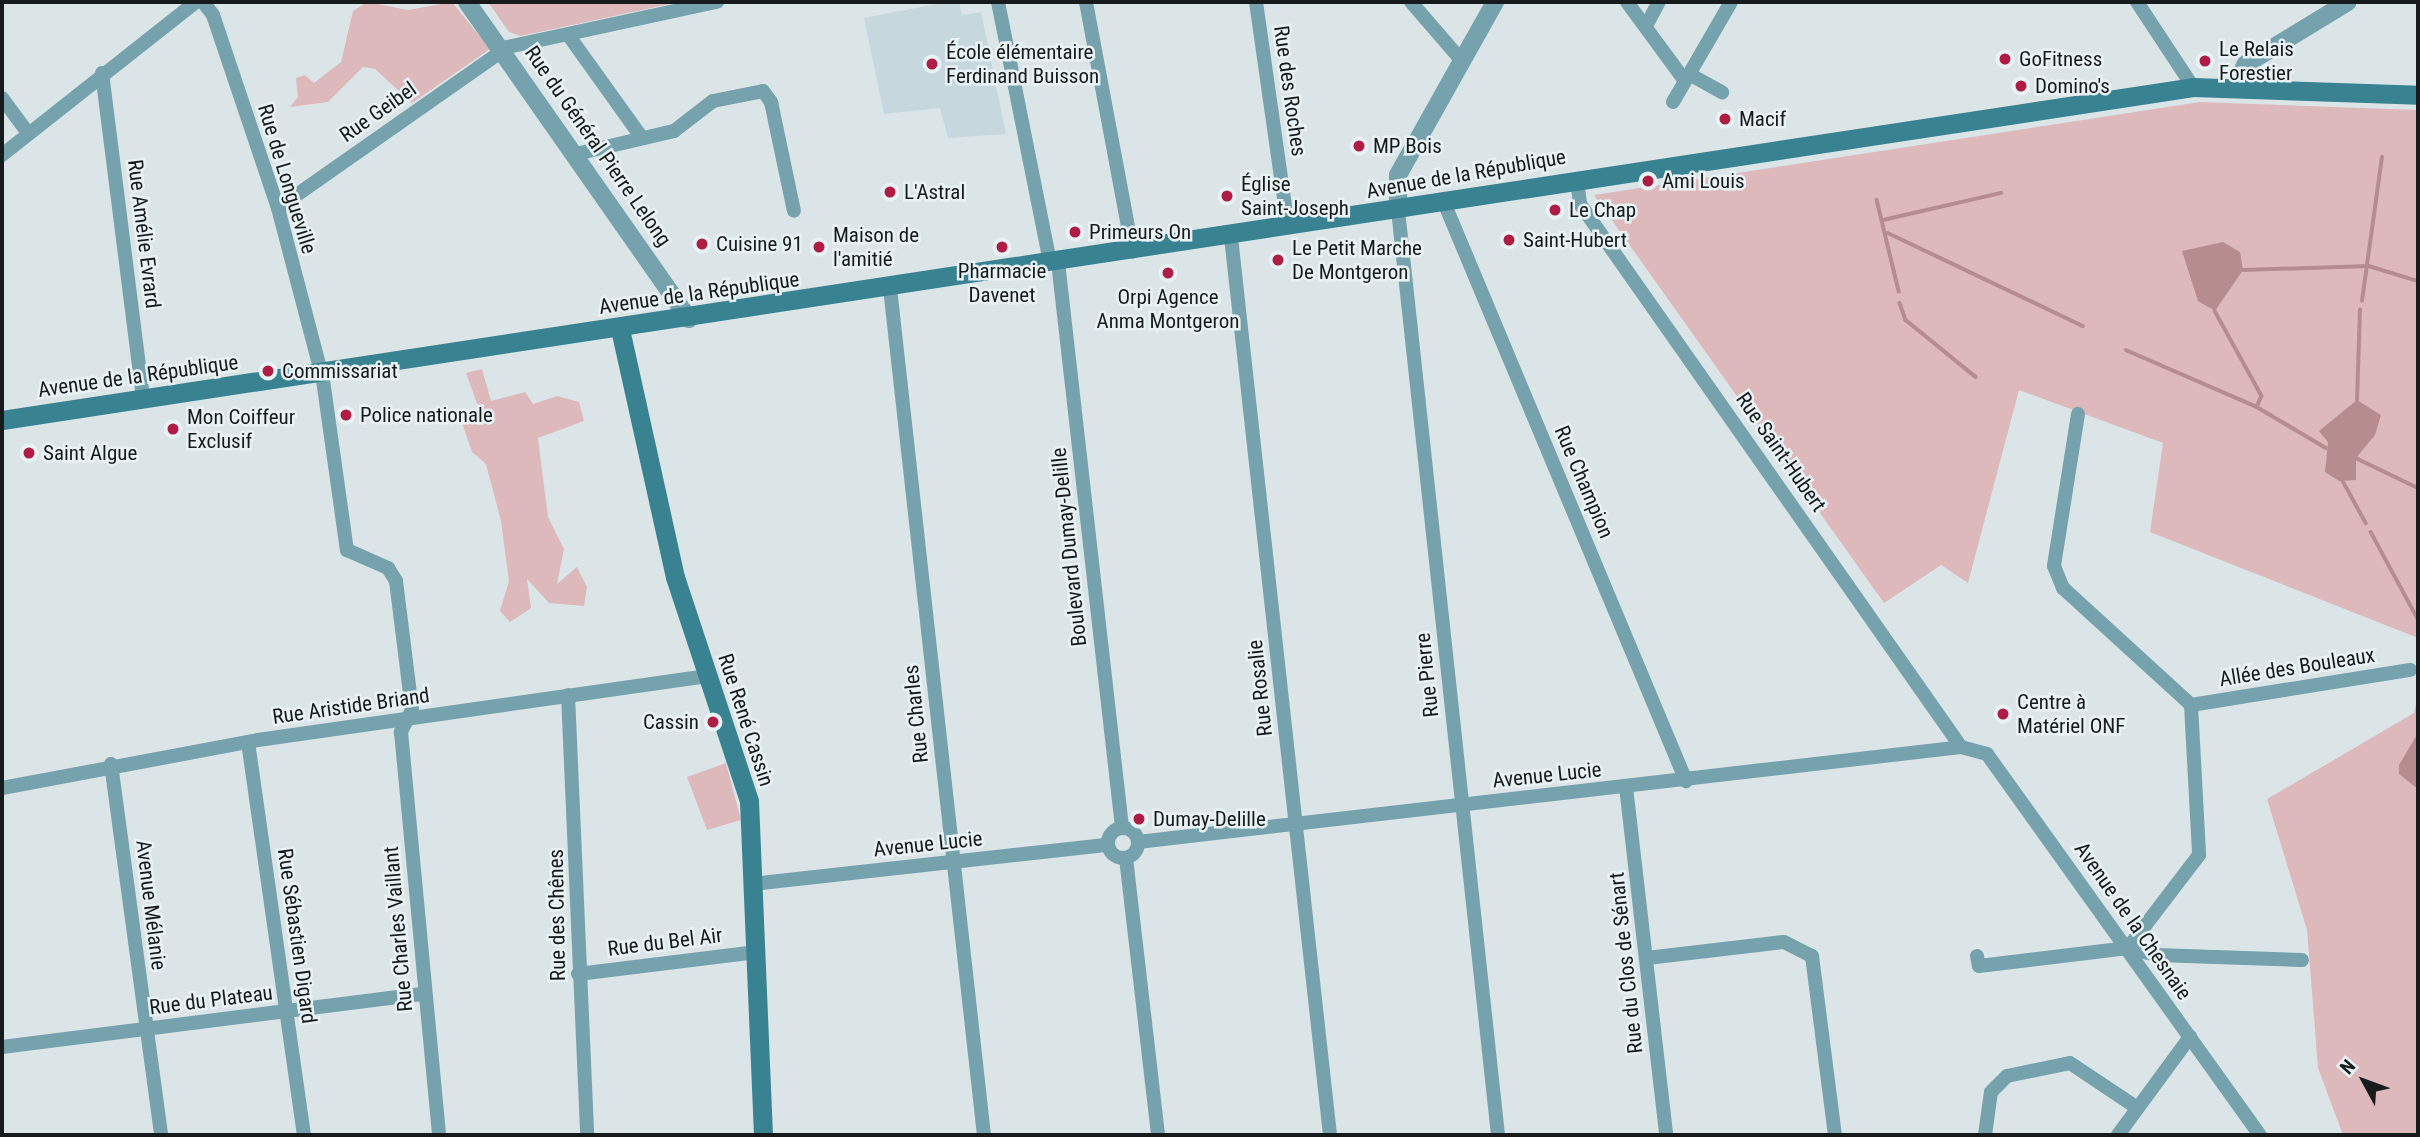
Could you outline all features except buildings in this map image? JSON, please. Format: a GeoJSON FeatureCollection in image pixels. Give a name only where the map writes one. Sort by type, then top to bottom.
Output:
{"type":"FeatureCollection","features":[{"type":"Feature","properties":{"kind":"main road","name":"Avenue de la République"},"geometry":{"type":"LineString","coordinates":[[2,420],[1133,252],[1577,179],[2193,87],[2418,95]]}},
{"type":"Feature","properties":{"kind":"main road","name":"Rue René Cassin"},"geometry":{"type":"LineString","coordinates":[[620,329],[675,577],[749,801],[763,1135]]}},
{"type":"Feature","properties":{"kind":"street"},"geometry":{"type":"LineString","coordinates":[[2,155],[102,73],[196,2]]}},
{"type":"Feature","properties":{"kind":"street","name":"Rue de Longueville"},"geometry":{"type":"LineString","coordinates":[[203,2],[213,15],[278,208],[320,372],[347,550],[388,568],[396,580],[412,710],[407,720]]}},
{"type":"Feature","properties":{"kind":"street","name":"Rue du Général Pierre Lelong"},"geometry":{"type":"LineString","coordinates":[[467,2],[689,319]]}},
{"type":"Feature","properties":{"kind":"street"},"geometry":{"type":"LineString","coordinates":[[503,51],[717,2]]}},
{"type":"Feature","properties":{"kind":"street","name":"Boulevard Dumay-Delille"},"geometry":{"type":"LineString","coordinates":[[998,2],[1054,262],[1122,827]]}},
{"type":"Feature","properties":{"kind":"street"},"geometry":{"type":"LineString","coordinates":[[1086,2],[1133,252]]}},
{"type":"Feature","properties":{"kind":"street","name":"Rue des Roches"},"geometry":{"type":"LineString","coordinates":[[1256,2],[1288,228]]}},
{"type":"Feature","properties":{"kind":"street"},"geometry":{"type":"LineString","coordinates":[[1411,2],[1462,61]]}},
{"type":"Feature","properties":{"kind":"street"},"geometry":{"type":"LineString","coordinates":[[1398,209],[1398,175],[1495,2]]}},
{"type":"Feature","properties":{"kind":"street"},"geometry":{"type":"LineString","coordinates":[[1627,2],[1687,77],[1721,92]]}},
{"type":"Feature","properties":{"kind":"street"},"geometry":{"type":"LineString","coordinates":[[1646,26],[1659,2]]}},
{"type":"Feature","properties":{"kind":"street"},"geometry":{"type":"LineString","coordinates":[[1673,102],[1731,2]]}},
{"type":"Feature","properties":{"kind":"street"},"geometry":{"type":"LineString","coordinates":[[2137,2],[2193,87]]}},
{"type":"Feature","properties":{"kind":"street"},"geometry":{"type":"LineString","coordinates":[[2233,89],[2246,64],[2348,2]]}},
{"type":"Feature","properties":{"kind":"street"},"geometry":{"type":"LineString","coordinates":[[569,36],[642,138]]}},
{"type":"Feature","properties":{"kind":"street","name":"Rue Geibel"},"geometry":{"type":"LineString","coordinates":[[278,208],[503,51]]}},
{"type":"Feature","properties":{"kind":"street","name":"Rue Amélie Evrard"},"geometry":{"type":"LineString","coordinates":[[102,73],[143,399]]}},
{"type":"Feature","properties":{"kind":"street"},"geometry":{"type":"LineString","coordinates":[[576,155],[674,131],[713,101],[763,91],[771,102],[794,211]]}},
{"type":"Feature","properties":{"kind":"street"},"geometry":{"type":"LineString","coordinates":[[2,98],[28,133]]}},
{"type":"Feature","properties":{"kind":"street","name":"Rue Saint-Hubert"},"geometry":{"type":"LineString","coordinates":[[1577,179],[1580,204],[1961,747]]}},
{"type":"Feature","properties":{"kind":"street","name":"Rue Champion"},"geometry":{"type":"LineString","coordinates":[[1443,200],[1686,781]]}},
{"type":"Feature","properties":{"kind":"street","name":"Rue Pierre"},"geometry":{"type":"LineString","coordinates":[[1398,209],[1498,1135]]}},
{"type":"Feature","properties":{"kind":"street","name":"Rue Rosalie"},"geometry":{"type":"LineString","coordinates":[[1231,237],[1330,1135]]}},
{"type":"Feature","properties":{"kind":"street","name":"Rue Charles"},"geometry":{"type":"LineString","coordinates":[[890,288],[984,1135]]}},
{"type":"Feature","properties":{"kind":"street"},"geometry":{"type":"LineString","coordinates":[[2078,414],[2054,566],[2063,588],[2191,705],[2199,855],[2128,947]]}},
{"type":"Feature","properties":{"kind":"street","name":"Allée des Bouleaux"},"geometry":{"type":"LineString","coordinates":[[2191,705],[2410,670]]}},
{"type":"Feature","properties":{"kind":"street","name":"Rue Aristide Briand"},"geometry":{"type":"LineString","coordinates":[[2,788],[111,764],[248,742],[708,676]]}},
{"type":"Feature","properties":{"kind":"street","name":"Rue des Chênes"},"geometry":{"type":"LineString","coordinates":[[568,695],[587,1135]]}},
{"type":"Feature","properties":{"kind":"street","name":"Rue Charles Vaillant"},"geometry":{"type":"LineString","coordinates":[[407,720],[401,732],[439,1135]]}},
{"type":"Feature","properties":{"kind":"street","name":"Rue Sébastien Digard"},"geometry":{"type":"LineString","coordinates":[[248,742],[304,1135]]}},
{"type":"Feature","properties":{"kind":"street","name":"Avenue Lucie"},"geometry":{"type":"LineString","coordinates":[[1138,842],[1686,781],[1961,747]]}},
{"type":"Feature","properties":{"kind":"street","name":"Avenue de la Chesnaie"},"geometry":{"type":"LineString","coordinates":[[1961,747],[1987,754],[2128,947],[2260,1135]]}},
{"type":"Feature","properties":{"kind":"street","name":"Avenue Mélanie"},"geometry":{"type":"LineString","coordinates":[[111,764],[160,1135]]}},
{"type":"Feature","properties":{"kind":"street","name":"Rue du Clos de Sénart"},"geometry":{"type":"LineString","coordinates":[[1626,787],[1666,1135]]}},
{"type":"Feature","properties":{"kind":"street"},"geometry":{"type":"LineString","coordinates":[[1126,858],[1108,845],[1122,827],[1138,842],[1126,858],[1158,1135]]}},
{"type":"Feature","properties":{"kind":"street","name":"Avenue Lucie"},"geometry":{"type":"LineString","coordinates":[[752,884],[1108,845]]}},
{"type":"Feature","properties":{"kind":"street"},"geometry":{"type":"LineString","coordinates":[[1647,958],[1784,942],[1812,956],[1835,1135]]}},
{"type":"Feature","properties":{"kind":"street"},"geometry":{"type":"LineString","coordinates":[[1977,956],[1979,966],[2128,947],[2157,956],[2302,960]]}},
{"type":"Feature","properties":{"kind":"street","name":"Rue du Bel Air"},"geometry":{"type":"LineString","coordinates":[[578,974],[757,952]]}},
{"type":"Feature","properties":{"kind":"street","name":"Rue du Plateau"},"geometry":{"type":"LineString","coordinates":[[2,1047],[424,994]]}},
{"type":"Feature","properties":{"kind":"street"},"geometry":{"type":"LineString","coordinates":[[2118,1135],[2190,1037]]}},
{"type":"Feature","properties":{"kind":"street"},"geometry":{"type":"LineString","coordinates":[[1985,1135],[1988,1101],[2007,1076],[2070,1063],[2136,1107]]}},
{"type":"Feature","properties":{"kind":"shaded area"},"geometry":{"type":"Polygon","coordinates":[[[367,2],[408,10],[452,2],[490,49],[412,103],[375,69],[363,67],[328,102],[290,107],[298,97],[296,78],[305,75],[314,83],[341,62],[353,11],[367,2]]]}},
{"type":"Feature","properties":{"kind":"shaded area"},"geometry":{"type":"Polygon","coordinates":[[[488,2],[679,2],[521,36],[509,32],[488,2]]]}},
{"type":"Feature","properties":{"kind":"shaded area","name":"École élémentaire Ferdinand Buisson"},"geometry":{"type":"Polygon","coordinates":[[[946,2],[959,2],[962,15],[981,12],[1006,134],[948,138],[940,108],[884,114],[864,18],[946,2]]]}},
{"type":"Feature","properties":{"kind":"shaded area"},"geometry":{"type":"Polygon","coordinates":[[[2200,102],[2418,110],[2418,638],[2150,532],[2163,443],[2019,390],[1968,583],[1941,565],[1884,603],[1594,195],[2200,102]]]}},
{"type":"Feature","properties":{"kind":"shaded area"},"geometry":{"type":"Polygon","coordinates":[[[2223,242],[2240,252],[2243,270],[2215,311],[2198,301],[2182,251],[2223,242]]]}},
{"type":"Feature","properties":{"kind":"shaded area"},"geometry":{"type":"Polygon","coordinates":[[[482,369],[491,401],[525,392],[533,404],[557,396],[579,402],[584,421],[538,438],[548,517],[564,549],[557,584],[577,567],[587,587],[584,606],[549,603],[527,579],[531,608],[510,622],[500,611],[509,581],[501,521],[486,464],[472,452],[461,420],[479,409],[466,373],[482,369]]]}},
{"type":"Feature","properties":{"kind":"shaded area"},"geometry":{"type":"Polygon","coordinates":[[[2357,400],[2381,415],[2375,435],[2356,458],[2356,480],[2339,481],[2325,472],[2328,442],[2319,431],[2357,400]]]}},
{"type":"Feature","properties":{"kind":"shaded area"},"geometry":{"type":"Polygon","coordinates":[[[2418,694],[2418,1135],[2343,1135],[2318,1068],[2307,930],[2267,799],[2414,713],[2418,694]]]}},
{"type":"Feature","properties":{"kind":"shaded area"},"geometry":{"type":"Polygon","coordinates":[[[2418,733],[2418,789],[2399,774],[2399,765],[2418,733]]]}},
{"type":"Feature","properties":{"kind":"shaded area"},"geometry":{"type":"Polygon","coordinates":[[[726,763],[741,820],[707,830],[687,777],[726,763]]]}},
{"type":"Feature","properties":{"kind":"waterway"},"geometry":{"type":"LineString","coordinates":[[2362,301],[2382,157]]}},
{"type":"Feature","properties":{"kind":"waterway"},"geometry":{"type":"LineString","coordinates":[[1883,220],[2001,193]]}},
{"type":"Feature","properties":{"kind":"waterway"},"geometry":{"type":"LineString","coordinates":[[1877,200],[1899,291]]}},
{"type":"Feature","properties":{"kind":"waterway"},"geometry":{"type":"LineString","coordinates":[[1888,233],[2083,326]]}},
{"type":"Feature","properties":{"kind":"waterway"},"geometry":{"type":"LineString","coordinates":[[2243,270],[2369,266],[2418,281]]}},
{"type":"Feature","properties":{"kind":"waterway"},"geometry":{"type":"LineString","coordinates":[[1900,303],[1906,320],[1976,377]]}},
{"type":"Feature","properties":{"kind":"waterway"},"geometry":{"type":"LineString","coordinates":[[2357,400],[2360,310]]}},
{"type":"Feature","properties":{"kind":"waterway"},"geometry":{"type":"LineString","coordinates":[[2215,311],[2262,396],[2257,407]]}},
{"type":"Feature","properties":{"kind":"waterway"},"geometry":{"type":"LineString","coordinates":[[2126,350],[2257,407],[2326,448]]}},
{"type":"Feature","properties":{"kind":"waterway"},"geometry":{"type":"LineString","coordinates":[[2356,458],[2418,488]]}},
{"type":"Feature","properties":{"kind":"waterway"},"geometry":{"type":"LineString","coordinates":[[2343,481],[2366,523]]}},
{"type":"Feature","properties":{"kind":"waterway"},"geometry":{"type":"LineString","coordinates":[[2371,532],[2418,619]]}},
{"type":"Feature","properties":{"kind":"place","name":"GoFitness"},"geometry":{"type":"Point","coordinates":[2005,59]}},
{"type":"Feature","properties":{"kind":"place","name":"Le Relais Forestier"},"geometry":{"type":"Point","coordinates":[2205,61]}},
{"type":"Feature","properties":{"kind":"place","name":"École élémentaire Ferdinand Buisson"},"geometry":{"type":"Point","coordinates":[932,64]}},
{"type":"Feature","properties":{"kind":"place","name":"Domino's"},"geometry":{"type":"Point","coordinates":[2021,86]}},
{"type":"Feature","properties":{"kind":"place","name":"Macif"},"geometry":{"type":"Point","coordinates":[1725,119]}},
{"type":"Feature","properties":{"kind":"place","name":"MP Bois"},"geometry":{"type":"Point","coordinates":[1359,146]}},
{"type":"Feature","properties":{"kind":"place","name":"Ami Louis"},"geometry":{"type":"Point","coordinates":[1648,181]}},
{"type":"Feature","properties":{"kind":"place","name":"L'Astral"},"geometry":{"type":"Point","coordinates":[890,192]}},
{"type":"Feature","properties":{"kind":"place","name":"Église Saint-Joseph"},"geometry":{"type":"Point","coordinates":[1227,196]}},
{"type":"Feature","properties":{"kind":"place","name":"Le Chap"},"geometry":{"type":"Point","coordinates":[1555,210]}},
{"type":"Feature","properties":{"kind":"place","name":"Primeurs On"},"geometry":{"type":"Point","coordinates":[1075,232]}},
{"type":"Feature","properties":{"kind":"place","name":"Saint-Hubert"},"geometry":{"type":"Point","coordinates":[1509,240]}},
{"type":"Feature","properties":{"kind":"place","name":"Cuisine 91"},"geometry":{"type":"Point","coordinates":[702,244]}},
{"type":"Feature","properties":{"kind":"place","name":"Maison de l'amitié"},"geometry":{"type":"Point","coordinates":[819,247]}},
{"type":"Feature","properties":{"kind":"place","name":"Pharmacie Davenet"},"geometry":{"type":"Point","coordinates":[1002,247]}},
{"type":"Feature","properties":{"kind":"place","name":"Le Petit Marche De Montgeron"},"geometry":{"type":"Point","coordinates":[1278,260]}},
{"type":"Feature","properties":{"kind":"place","name":"Orpi Agence Anma Montgeron"},"geometry":{"type":"Point","coordinates":[1168,273]}},
{"type":"Feature","properties":{"kind":"place","name":"Commissariat"},"geometry":{"type":"Point","coordinates":[268,371]}},
{"type":"Feature","properties":{"kind":"place","name":"Police nationale"},"geometry":{"type":"Point","coordinates":[346,415]}},
{"type":"Feature","properties":{"kind":"place","name":"Mon Coiffeur Exclusif"},"geometry":{"type":"Point","coordinates":[173,429]}},
{"type":"Feature","properties":{"kind":"place","name":"Saint Algue"},"geometry":{"type":"Point","coordinates":[29,453]}},
{"type":"Feature","properties":{"kind":"place","name":"Centre à Matériel ONF"},"geometry":{"type":"Point","coordinates":[2003,714]}},
{"type":"Feature","properties":{"kind":"place","name":"Cassin"},"geometry":{"type":"Point","coordinates":[713,722]}},
{"type":"Feature","properties":{"kind":"place","name":"Dumay-Delille"},"geometry":{"type":"Point","coordinates":[1139,819]}}]}
